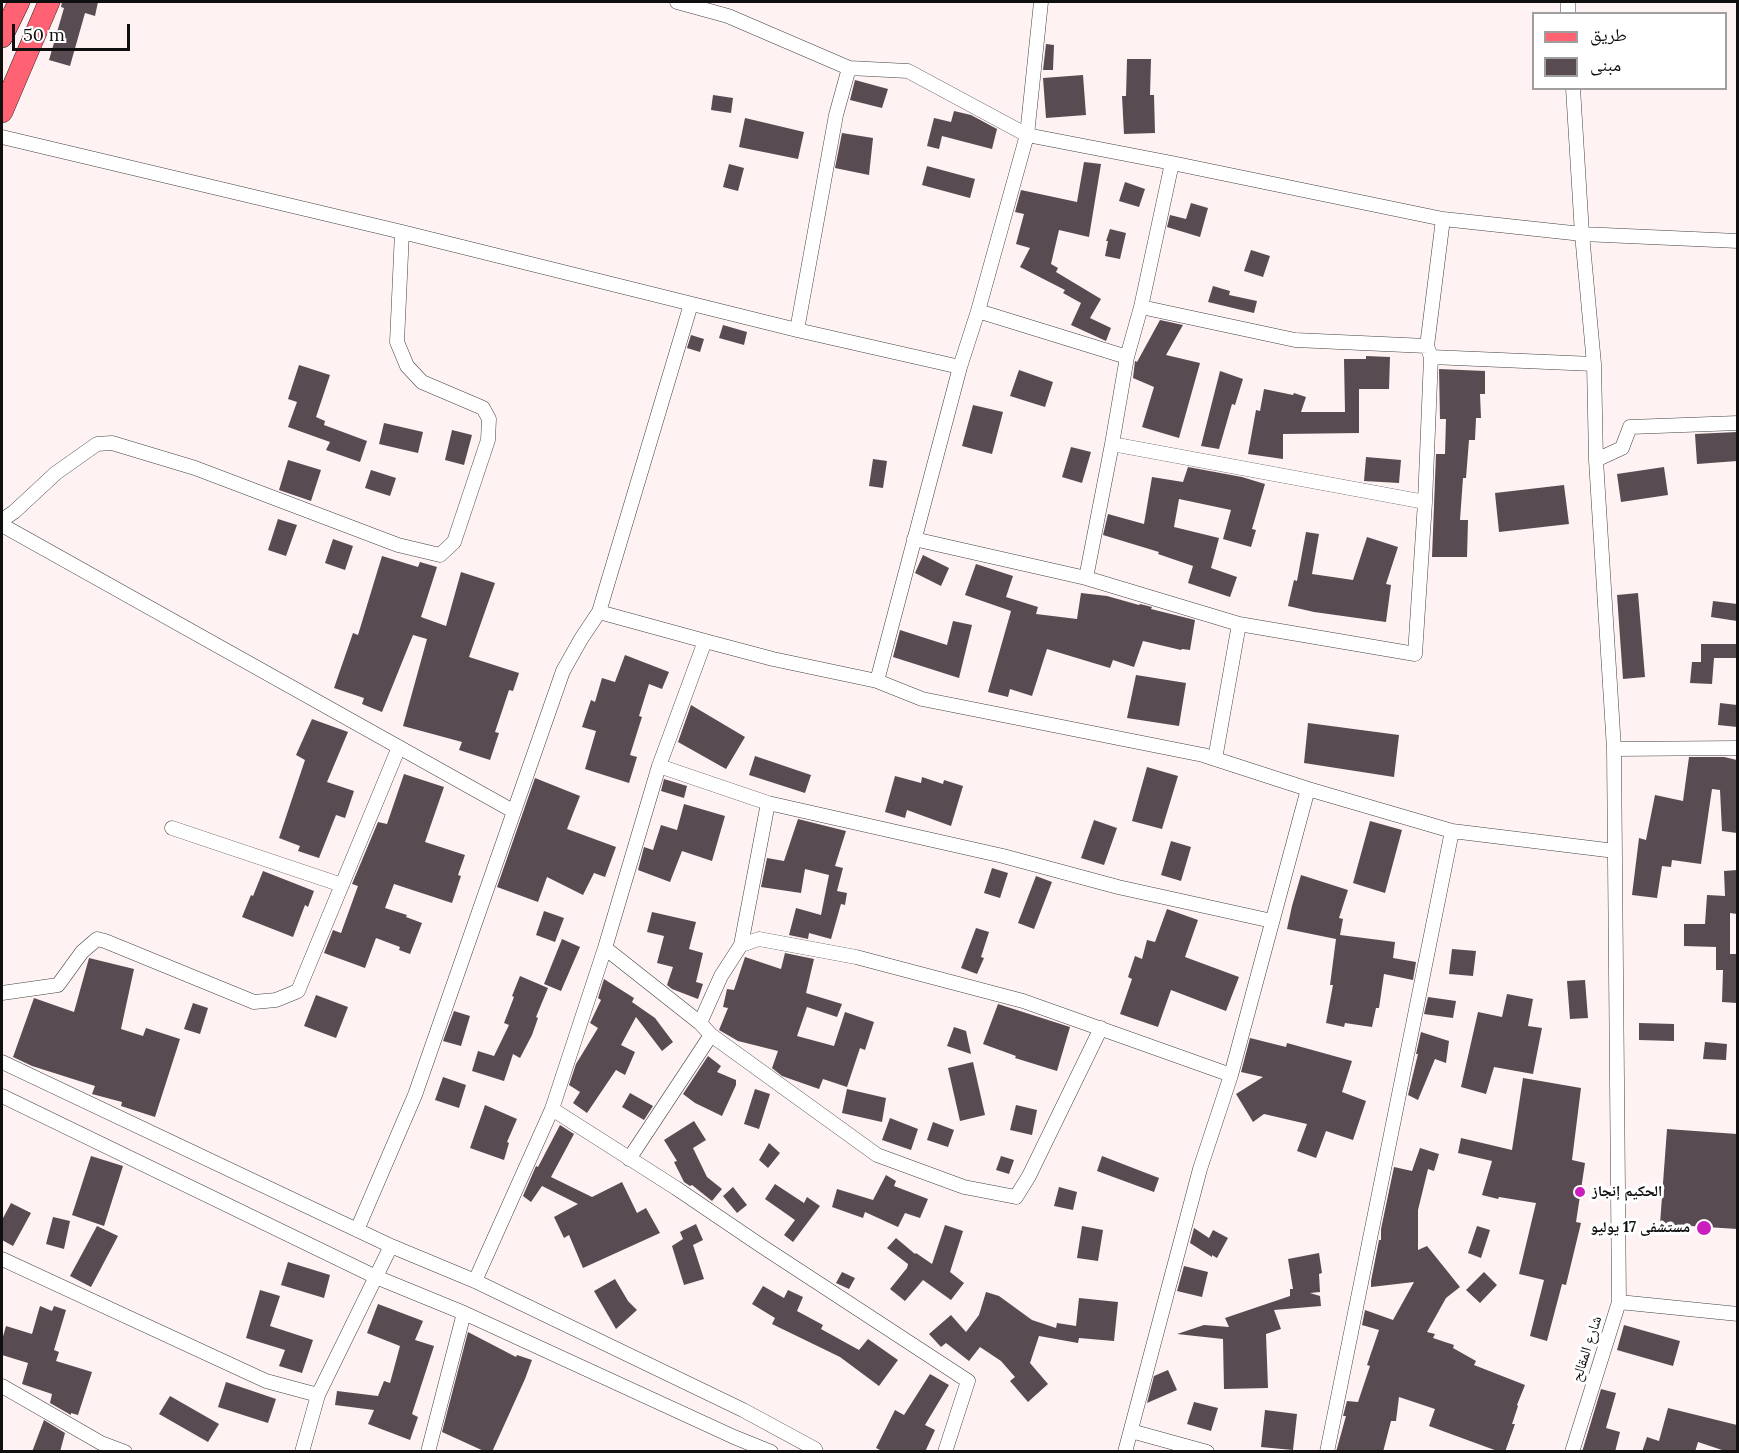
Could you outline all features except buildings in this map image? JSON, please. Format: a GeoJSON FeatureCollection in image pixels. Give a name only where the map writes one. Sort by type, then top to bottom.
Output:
{"type":"FeatureCollection","features":[{"type":"Feature","properties":{"kind":"main road"},"geometry":{"type":"LineString","coordinates":[[2,37],[19,2]]}},
{"type":"Feature","properties":{"kind":"main road"},"geometry":{"type":"LineString","coordinates":[[2,112],[49,2]]}},
{"type":"Feature","properties":{"kind":"street"},"geometry":{"type":"LineString","coordinates":[[677,2],[729,16],[849,68],[908,71],[1027,135],[1443,219],[1582,234],[1737,242]]}},
{"type":"Feature","properties":{"kind":"street"},"geometry":{"type":"LineString","coordinates":[[877,681],[960,367],[978,312],[1027,135],[1041,2]]}},
{"type":"Feature","properties":{"kind":"street"},"geometry":{"type":"LineString","coordinates":[[797,330],[836,115],[849,68]]}},
{"type":"Feature","properties":{"kind":"street"},"geometry":{"type":"LineString","coordinates":[[1573,90],[1582,234],[1594,364],[1596,460],[1614,749],[1619,1302]]}},
{"type":"Feature","properties":{"kind":"street"},"geometry":{"type":"LineString","coordinates":[[2,137],[402,232],[797,330],[960,367]]}},
{"type":"Feature","properties":{"kind":"street"},"geometry":{"type":"LineString","coordinates":[[1086,578],[1127,357],[1141,307],[1172,163]]}},
{"type":"Feature","properties":{"kind":"street"},"geometry":{"type":"LineString","coordinates":[[914,539],[1086,578],[1239,624],[1415,654],[1425,502],[1429,352],[1443,219]]}},
{"type":"Feature","properties":{"kind":"street"},"geometry":{"type":"LineString","coordinates":[[2,520],[14,512],[56,473],[97,444],[112,443],[195,468],[398,545],[440,555],[454,542],[488,440],[489,420],[483,408],[422,382],[407,366],[397,342],[402,232]]}},
{"type":"Feature","properties":{"kind":"street"},"geometry":{"type":"LineString","coordinates":[[357,1230],[415,1095],[563,671],[599,612],[691,304]]}},
{"type":"Feature","properties":{"kind":"street"},"geometry":{"type":"LineString","coordinates":[[1141,307],[1295,340],[1594,364]]}},
{"type":"Feature","properties":{"kind":"street"},"geometry":{"type":"LineString","coordinates":[[978,312],[1127,357]]}},
{"type":"Feature","properties":{"kind":"street"},"geometry":{"type":"LineString","coordinates":[[1596,460],[1622,448],[1630,427],[1737,423]]}},
{"type":"Feature","properties":{"kind":"street"},"geometry":{"type":"LineString","coordinates":[[1112,444],[1425,502]]}},
{"type":"Feature","properties":{"kind":"street"},"geometry":{"type":"LineString","coordinates":[[2,525],[513,811]]}},
{"type":"Feature","properties":{"kind":"street"},"geometry":{"type":"LineString","coordinates":[[599,612],[773,660],[877,681],[922,699],[1053,723],[1215,759],[1452,831],[1615,851]]}},
{"type":"Feature","properties":{"kind":"street"},"geometry":{"type":"LineString","coordinates":[[1215,759],[1239,624]]}},
{"type":"Feature","properties":{"kind":"street"},"geometry":{"type":"LineString","coordinates":[[475,1281],[552,1109],[605,948],[659,766],[705,640]]}},
{"type":"Feature","properties":{"kind":"street"},"geometry":{"type":"LineString","coordinates":[[2,993],[58,985],[82,952],[97,939],[254,1002],[276,1000],[298,991],[399,747]]}},
{"type":"Feature","properties":{"kind":"street"},"geometry":{"type":"LineString","coordinates":[[1614,749],[1737,748]]}},
{"type":"Feature","properties":{"kind":"street"},"geometry":{"type":"LineString","coordinates":[[659,766],[768,804],[1003,856],[1118,887],[1272,921]]}},
{"type":"Feature","properties":{"kind":"street"},"geometry":{"type":"LineString","coordinates":[[1125,1452],[1200,1169],[1231,1075],[1308,789]]}},
{"type":"Feature","properties":{"kind":"street"},"geometry":{"type":"LineString","coordinates":[[700,1023],[721,976],[741,945],[768,804]]}},
{"type":"Feature","properties":{"kind":"street"},"geometry":{"type":"LineString","coordinates":[[172,828],[342,885]]}},
{"type":"Feature","properties":{"kind":"street"},"geometry":{"type":"LineString","coordinates":[[1327,1452],[1452,831]]}},
{"type":"Feature","properties":{"kind":"street"},"geometry":{"type":"LineString","coordinates":[[741,945],[759,939],[856,957],[1023,1001],[1231,1075]]}},
{"type":"Feature","properties":{"kind":"street"},"geometry":{"type":"LineString","coordinates":[[605,948],[700,1023],[711,1035],[877,1155],[964,1187],[1016,1197],[1029,1176],[1101,1028]]}},
{"type":"Feature","properties":{"kind":"street"},"geometry":{"type":"LineString","coordinates":[[629,1159],[711,1035]]}},
{"type":"Feature","properties":{"kind":"street"},"geometry":{"type":"LineString","coordinates":[[2,1062],[391,1246],[475,1281],[743,1410],[815,1449],[816,1452]]}},
{"type":"Feature","properties":{"kind":"street"},"geometry":{"type":"LineString","coordinates":[[2,1113],[5,1098],[376,1277],[464,1313],[771,1452]]}},
{"type":"Feature","properties":{"kind":"street"},"geometry":{"type":"LineString","coordinates":[[552,1109],[968,1381],[945,1452]]}},
{"type":"Feature","properties":{"kind":"street"},"geometry":{"type":"LineString","coordinates":[[302,1452],[318,1395],[391,1246]]}},
{"type":"Feature","properties":{"kind":"street"},"geometry":{"type":"LineString","coordinates":[[2,1259],[266,1381],[318,1395]]}},
{"type":"Feature","properties":{"kind":"street","name":"شارع المقالح"},"geometry":{"type":"LineString","coordinates":[[1572,1452],[1619,1302],[1737,1314]]}},
{"type":"Feature","properties":{"kind":"street"},"geometry":{"type":"LineString","coordinates":[[430,1450],[464,1313]]}},
{"type":"Feature","properties":{"kind":"street"},"geometry":{"type":"LineString","coordinates":[[2,1386],[101,1443],[125,1452]]}},
{"type":"Feature","properties":{"kind":"street"},"geometry":{"type":"LineString","coordinates":[[1131,1431],[1207,1452]]}},
{"type":"Feature","properties":{"kind":"place","name":"الحكيم إنجاز"},"geometry":{"type":"Point","coordinates":[1580,1192]}},
{"type":"Feature","properties":{"kind":"place","name":"مستشفى 17 يوليو"},"geometry":{"type":"Point","coordinates":[1704,1228]}}]}
